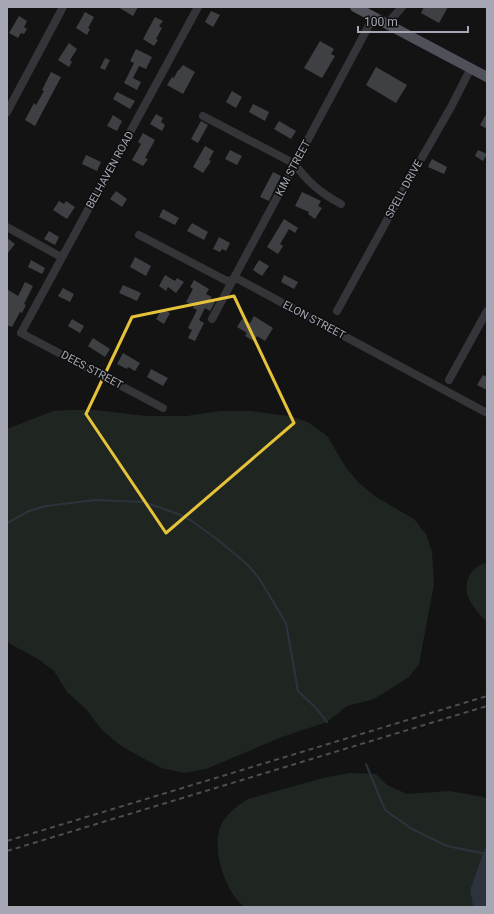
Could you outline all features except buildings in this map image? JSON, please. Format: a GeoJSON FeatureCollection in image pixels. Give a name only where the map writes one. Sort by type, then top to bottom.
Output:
{"type":"FeatureCollection","features":[{"type":"Feature","properties":{"kind":"main road"},"geometry":{"type":"LineString","coordinates":[[358,8],[487,77]]}},
{"type":"Feature","properties":{"kind":"street"},"geometry":{"type":"LineString","coordinates":[[7,112],[63,7]]}},
{"type":"Feature","properties":{"kind":"street","name":"BELHAVEN ROAD"},"geometry":{"type":"LineString","coordinates":[[21,333],[198,7]]}},
{"type":"Feature","properties":{"kind":"street"},"geometry":{"type":"LineString","coordinates":[[387,24],[402,7]]}},
{"type":"Feature","properties":{"kind":"street","name":"KIM STREET"},"geometry":{"type":"LineString","coordinates":[[212,320],[374,16]]}},
{"type":"Feature","properties":{"kind":"street","name":"SPELL DRIVE"},"geometry":{"type":"LineString","coordinates":[[337,311],[418,163],[446,116],[471,68]]}},
{"type":"Feature","properties":{"kind":"street"},"geometry":{"type":"LineString","coordinates":[[203,116],[295,164],[303,177],[318,190],[341,204]]}},
{"type":"Feature","properties":{"kind":"street"},"geometry":{"type":"LineString","coordinates":[[7,227],[61,257]]}},
{"type":"Feature","properties":{"kind":"street","name":"ELON STREET"},"geometry":{"type":"LineString","coordinates":[[139,234],[227,281],[238,279],[487,413]]}},
{"type":"Feature","properties":{"kind":"street"},"geometry":{"type":"LineString","coordinates":[[449,380],[487,311]]}},
{"type":"Feature","properties":{"kind":"street","name":"DEES STREET"},"geometry":{"type":"LineString","coordinates":[[21,333],[163,408]]}},
{"type":"Feature","properties":{"kind":"highlighted area"},"geometry":{"type":"Polygon","coordinates":[[[234,296],[294,423],[166,533],[86,414],[132,317],[234,296]]]}},
{"type":"Feature","properties":{"kind":"shaded area"},"geometry":{"type":"Polygon","coordinates":[[[95,410],[146,416],[187,416],[220,411],[251,411],[289,416],[308,422],[327,436],[347,469],[359,483],[376,497],[414,519],[426,534],[432,552],[434,584],[419,664],[409,677],[374,699],[347,706],[327,722],[282,737],[206,769],[184,773],[161,768],[121,746],[102,730],[86,709],[67,692],[54,671],[38,659],[7,642],[7,429],[53,411],[95,410]]]}},
{"type":"Feature","properties":{"kind":"shaded area"},"geometry":{"type":"Polygon","coordinates":[[[487,563],[487,622],[476,610],[468,597],[467,586],[470,575],[473,571],[481,564],[487,563]]]}},
{"type":"Feature","properties":{"kind":"shaded area"},"geometry":{"type":"Polygon","coordinates":[[[350,773],[376,774],[387,785],[407,794],[450,791],[487,799],[487,845],[470,890],[473,907],[246,907],[236,899],[225,879],[220,865],[218,852],[219,832],[222,823],[228,815],[248,799],[327,777],[350,773]]]}},
{"type":"Feature","properties":{"kind":"shaded area"},"geometry":{"type":"Polygon","coordinates":[[[487,845],[487,907],[473,907],[470,890],[487,845]]]}},
{"type":"Feature","properties":{"kind":"waterway"},"geometry":{"type":"LineString","coordinates":[[7,523],[29,511],[46,506],[95,500],[144,502],[178,514],[192,521],[248,565],[259,578],[286,623],[298,691],[316,708],[327,722]]}},
{"type":"Feature","properties":{"kind":"waterway"},"geometry":{"type":"LineString","coordinates":[[366,764],[385,810],[412,829],[447,846],[487,854]]}},
{"type":"Feature","properties":{"kind":"railway"},"geometry":{"type":"LineString","coordinates":[[7,841],[487,696]]}},
{"type":"Feature","properties":{"kind":"railway"},"geometry":{"type":"LineString","coordinates":[[7,851],[487,706]]}}]}
